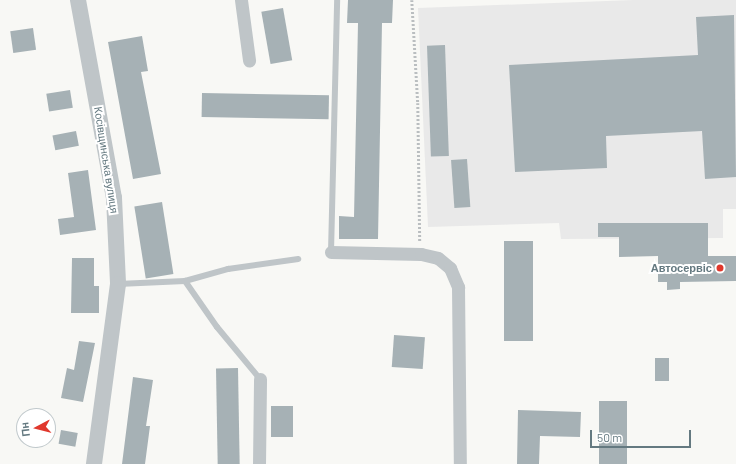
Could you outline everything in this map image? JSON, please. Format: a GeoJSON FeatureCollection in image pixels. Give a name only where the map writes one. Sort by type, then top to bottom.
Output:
{"type":"FeatureCollection","features":[{"type":"Feature","properties":{"kind":"street","name":"Косівщинська вулиця"},"geometry":{"type":"LineString","coordinates":[[78,0],[114,198],[118,284],[94,464]]}},
{"type":"Feature","properties":{"kind":"street"},"geometry":{"type":"LineString","coordinates":[[241,0],[249,60]]}},
{"type":"Feature","properties":{"kind":"street"},"geometry":{"type":"LineString","coordinates":[[331,252],[421,254],[438,258],[450,268],[458,287],[460,464]]}},
{"type":"Feature","properties":{"kind":"street"},"geometry":{"type":"LineString","coordinates":[[259,464],[260,379]]}},
{"type":"Feature","properties":{"kind":"lane"},"geometry":{"type":"LineString","coordinates":[[331,252],[337,0]]}},
{"type":"Feature","properties":{"kind":"lane"},"geometry":{"type":"LineString","coordinates":[[118,284],[185,281],[228,269],[298,259]]}},
{"type":"Feature","properties":{"kind":"lane"},"geometry":{"type":"LineString","coordinates":[[185,281],[216,327],[260,379]]}},
{"type":"Feature","properties":{"kind":"path"},"geometry":{"type":"LineString","coordinates":[[412,0],[418,103],[421,254]]}},
{"type":"Feature","properties":{"kind":"shaded area"},"geometry":{"type":"Polygon","coordinates":[[[633,0],[736,0],[736,209],[723,209],[723,238],[561,239],[559,223],[428,227],[418,8],[633,0]]]}},
{"type":"Feature","properties":{"kind":"building"},"geometry":{"type":"Polygon","coordinates":[[[348,0],[393,0],[392,23],[382,23],[378,239],[339,239],[339,216],[354,217],[358,23],[347,23],[348,0]]]}},
{"type":"Feature","properties":{"kind":"building"},"geometry":{"type":"Polygon","coordinates":[[[283,8],[292,60],[271,64],[261,12],[283,8]]]}},
{"type":"Feature","properties":{"kind":"building"},"geometry":{"type":"Polygon","coordinates":[[[734,15],[736,177],[705,179],[702,131],[606,136],[607,168],[515,172],[509,65],[698,55],[696,17],[734,15]]]}},
{"type":"Feature","properties":{"kind":"building"},"geometry":{"type":"Polygon","coordinates":[[[33,28],[36,50],[13,53],[10,31],[33,28]]]}},
{"type":"Feature","properties":{"kind":"building"},"geometry":{"type":"Polygon","coordinates":[[[142,36],[148,71],[141,72],[161,174],[133,179],[108,42],[142,36]]]}},
{"type":"Feature","properties":{"kind":"building"},"geometry":{"type":"Polygon","coordinates":[[[445,45],[449,156],[431,157],[427,46],[445,45]]]}},
{"type":"Feature","properties":{"kind":"building"},"geometry":{"type":"Polygon","coordinates":[[[70,90],[73,108],[49,112],[46,94],[70,90]]]}},
{"type":"Feature","properties":{"kind":"building"},"geometry":{"type":"Polygon","coordinates":[[[202,93],[329,95],[329,119],[202,117],[202,93]]]}},
{"type":"Feature","properties":{"kind":"building"},"geometry":{"type":"Polygon","coordinates":[[[76,131],[79,146],[55,150],[52,136],[76,131]]]}},
{"type":"Feature","properties":{"kind":"building"},"geometry":{"type":"Polygon","coordinates":[[[467,159],[470,207],[454,208],[451,160],[467,159]]]}},
{"type":"Feature","properties":{"kind":"building"},"geometry":{"type":"Polygon","coordinates":[[[88,170],[96,230],[60,235],[58,219],[74,217],[68,173],[88,170]]]}},
{"type":"Feature","properties":{"kind":"building"},"geometry":{"type":"Polygon","coordinates":[[[162,202],[173,274],[146,278],[134,206],[162,202]]]}},
{"type":"Feature","properties":{"kind":"building"},"geometry":{"type":"Polygon","coordinates":[[[598,223],[708,223],[708,256],[736,256],[736,281],[680,282],[680,289],[667,290],[667,282],[658,282],[658,256],[619,257],[619,237],[598,237],[598,223]]]}},
{"type":"Feature","properties":{"kind":"building"},"geometry":{"type":"Polygon","coordinates":[[[504,241],[533,241],[533,341],[504,341],[504,241]]]}},
{"type":"Feature","properties":{"kind":"building"},"geometry":{"type":"Polygon","coordinates":[[[72,258],[94,258],[94,286],[99,286],[99,313],[71,313],[72,258]]]}},
{"type":"Feature","properties":{"kind":"building"},"geometry":{"type":"Polygon","coordinates":[[[394,335],[425,337],[423,369],[392,367],[394,335]]]}},
{"type":"Feature","properties":{"kind":"building"},"geometry":{"type":"Polygon","coordinates":[[[79,341],[95,343],[83,402],[61,398],[67,368],[74,370],[79,341]]]}},
{"type":"Feature","properties":{"kind":"building"},"geometry":{"type":"Polygon","coordinates":[[[655,358],[669,358],[669,381],[655,381],[655,358]]]}},
{"type":"Feature","properties":{"kind":"building"},"geometry":{"type":"Polygon","coordinates":[[[216,368],[238,368],[240,464],[218,464],[216,368]]]}},
{"type":"Feature","properties":{"kind":"building"},"geometry":{"type":"Polygon","coordinates":[[[133,377],[153,380],[146,426],[150,426],[145,464],[122,464],[133,377]]]}},
{"type":"Feature","properties":{"kind":"building"},"geometry":{"type":"Polygon","coordinates":[[[599,401],[627,401],[627,464],[599,464],[599,401]]]}},
{"type":"Feature","properties":{"kind":"building"},"geometry":{"type":"Polygon","coordinates":[[[271,406],[293,406],[293,437],[271,437],[271,406]]]}},
{"type":"Feature","properties":{"kind":"building"},"geometry":{"type":"Polygon","coordinates":[[[518,410],[581,412],[580,437],[540,436],[539,464],[517,464],[518,410]]]}},
{"type":"Feature","properties":{"kind":"building"},"geometry":{"type":"Polygon","coordinates":[[[61,430],[78,433],[75,447],[59,444],[61,430]]]}},
{"type":"Feature","properties":{"kind":"place","name":"Автосервіс"},"geometry":{"type":"Point","coordinates":[720,268]}}]}
